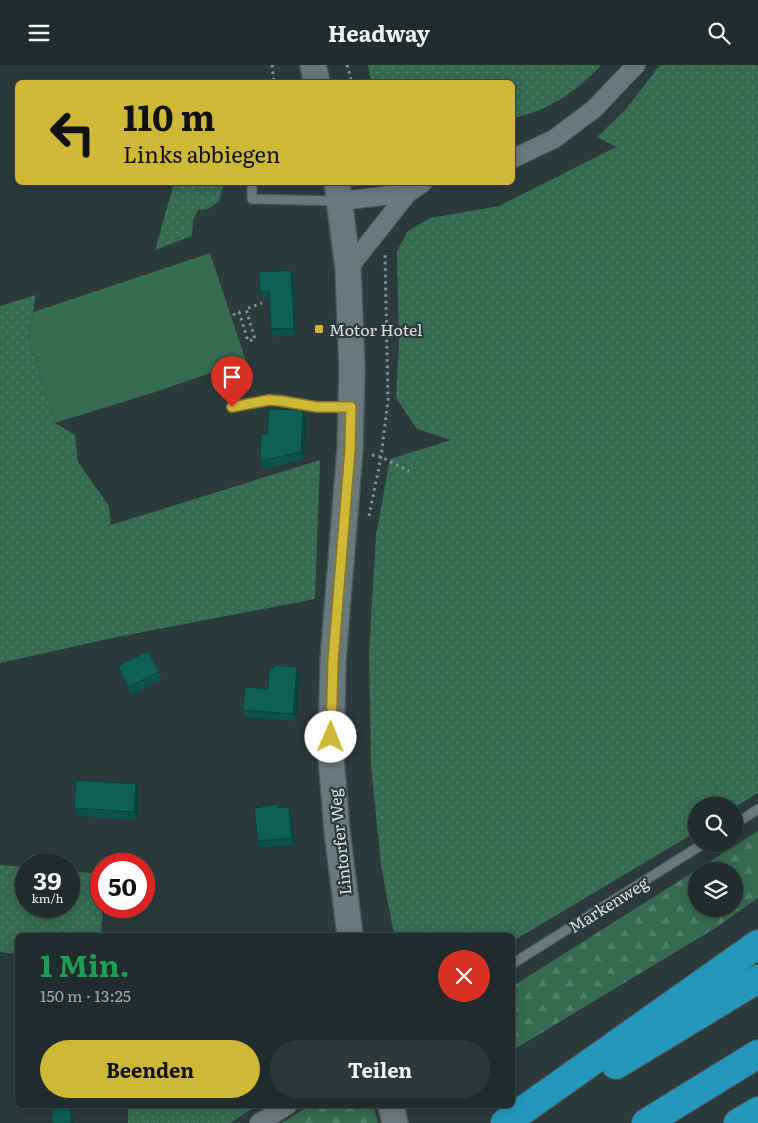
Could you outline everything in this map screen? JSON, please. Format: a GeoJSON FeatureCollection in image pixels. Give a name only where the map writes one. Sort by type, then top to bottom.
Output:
{"type":"FeatureCollection","features":[{"type":"Feature","properties":{"kind":"highway"},"geometry":{"type":"LineString","coordinates":[[504,1123],[758,944]]}},
{"type":"Feature","properties":{"kind":"highway"},"geometry":{"type":"LineString","coordinates":[[519,1123],[758,979]]}},
{"type":"Feature","properties":{"kind":"highway"},"geometry":{"type":"LineString","coordinates":[[646,1123],[758,1054]]}},
{"type":"Feature","properties":{"kind":"highway"},"geometry":{"type":"LineString","coordinates":[[738,1123],[758,1111]]}},
{"type":"Feature","properties":{"kind":"main road"},"geometry":{"type":"LineString","coordinates":[[313,65],[316,80]]}},
{"type":"Feature","properties":{"kind":"main road","name":"Lintorfer Weg"},"geometry":{"type":"LineString","coordinates":[[338,192],[348,269],[352,367],[350,449],[333,661],[331,756],[337,831],[350,933]]}},
{"type":"Feature","properties":{"kind":"main road"},"geometry":{"type":"LineString","coordinates":[[392,1108],[396,1123]]}},
{"type":"Feature","properties":{"kind":"street"},"geometry":{"type":"LineString","coordinates":[[515,158],[554,139],[594,109],[636,65]]}},
{"type":"Feature","properties":{"kind":"street"},"geometry":{"type":"LineString","coordinates":[[338,192],[415,188]]}},
{"type":"Feature","properties":{"kind":"street"},"geometry":{"type":"LineString","coordinates":[[348,269],[380,227],[415,188]]}},
{"type":"Feature","properties":{"kind":"street"},"geometry":{"type":"LineString","coordinates":[[259,1123],[283,1108]]}},
{"type":"Feature","properties":{"kind":"lane"},"geometry":{"type":"LineString","coordinates":[[252,185],[252,199],[338,192]]}},
{"type":"Feature","properties":{"kind":"lane"},"geometry":{"type":"LineString","coordinates":[[232,407],[269,400],[317,407],[351,407]]}},
{"type":"Feature","properties":{"kind":"lane"},"geometry":{"type":"LineString","coordinates":[[743,819],[758,809]]}},
{"type":"Feature","properties":{"kind":"lane","name":"Markenweg"},"geometry":{"type":"LineString","coordinates":[[515,963],[691,852]]}},
{"type":"Feature","properties":{"kind":"path"},"geometry":{"type":"LineString","coordinates":[[272,65],[274,80]]}},
{"type":"Feature","properties":{"kind":"path"},"geometry":{"type":"LineString","coordinates":[[347,65],[351,80]]}},
{"type":"Feature","properties":{"kind":"path"},"geometry":{"type":"LineString","coordinates":[[368,519],[381,457],[388,400],[385,252],[392,233],[380,227]]}},
{"type":"Feature","properties":{"kind":"path"},"geometry":{"type":"LineString","coordinates":[[233,315],[239,313],[248,341],[255,339],[246,309],[262,303]]}},
{"type":"Feature","properties":{"kind":"path"},"geometry":{"type":"LineString","coordinates":[[350,449],[381,457],[409,471]]}},
{"type":"Feature","properties":{"kind":"green space"},"geometry":{"type":"Polygon","coordinates":[[[368,65],[601,65],[561,99],[538,111],[515,118],[515,80],[371,80],[368,65]]]}},
{"type":"Feature","properties":{"kind":"green space"},"geometry":{"type":"Polygon","coordinates":[[[660,65],[758,65],[758,793],[743,802],[743,797],[688,797],[688,837],[515,940],[515,933],[394,933],[381,865],[371,765],[369,652],[376,535],[390,459],[451,440],[417,429],[396,398],[399,343],[397,251],[408,231],[430,218],[499,206],[616,147],[597,137],[626,109],[660,65]]]}},
{"type":"Feature","properties":{"kind":"green space"},"geometry":{"type":"Polygon","coordinates":[[[173,185],[223,185],[219,201],[208,209],[198,210],[193,219],[192,236],[155,250],[173,185]]]}},
{"type":"Feature","properties":{"kind":"green space"},"geometry":{"type":"Polygon","coordinates":[[[210,253],[246,361],[55,423],[28,338],[33,312],[210,253]]]}},
{"type":"Feature","properties":{"kind":"green space"},"geometry":{"type":"Polygon","coordinates":[[[36,295],[28,338],[55,423],[75,435],[78,462],[109,506],[111,525],[320,460],[315,599],[117,637],[0,663],[0,306],[36,295]]]}},
{"type":"Feature","properties":{"kind":"green space"},"geometry":{"type":"Polygon","coordinates":[[[758,831],[758,898],[743,909],[743,862],[709,862],[725,852],[743,852],[743,840],[758,831]]]}},
{"type":"Feature","properties":{"kind":"green space"},"geometry":{"type":"Polygon","coordinates":[[[0,865],[15,866],[15,918],[80,918],[80,872],[90,873],[90,918],[102,918],[101,933],[15,933],[15,954],[0,952],[0,865]]]}},
{"type":"Feature","properties":{"kind":"green space"},"geometry":{"type":"Polygon","coordinates":[[[688,875],[688,917],[731,917],[515,1049],[515,985],[688,875]]]}},
{"type":"Feature","properties":{"kind":"green space"},"geometry":{"type":"Polygon","coordinates":[[[128,1108],[253,1108],[230,1123],[128,1123],[128,1108]]]}},
{"type":"Feature","properties":{"kind":"green space"},"geometry":{"type":"Polygon","coordinates":[[[305,1108],[374,1108],[378,1123],[282,1123],[305,1108]]]}},
{"type":"Feature","properties":{"kind":"building"},"geometry":{"type":"Polygon","coordinates":[[[291,270],[294,328],[271,329],[269,291],[260,292],[259,272],[291,270]]]}},
{"type":"Feature","properties":{"kind":"building"},"geometry":{"type":"Polygon","coordinates":[[[269,409],[303,410],[301,452],[260,461],[261,434],[267,434],[269,409]]]}},
{"type":"Feature","properties":{"kind":"building"},"geometry":{"type":"Polygon","coordinates":[[[148,651],[159,672],[128,687],[118,666],[148,651]]]}},
{"type":"Feature","properties":{"kind":"building"},"geometry":{"type":"Polygon","coordinates":[[[274,665],[297,667],[293,714],[243,710],[245,687],[268,689],[269,668],[274,668],[274,665]]]}},
{"type":"Feature","properties":{"kind":"building"},"geometry":{"type":"Polygon","coordinates":[[[76,780],[136,784],[134,812],[74,808],[76,780]]]}},
{"type":"Feature","properties":{"kind":"building"},"geometry":{"type":"Polygon","coordinates":[[[278,804],[279,808],[289,807],[292,838],[258,841],[254,808],[278,804]]]}},
{"type":"Feature","properties":{"kind":"building"},"geometry":{"type":"Polygon","coordinates":[[[52,1108],[71,1108],[71,1123],[52,1123],[52,1108]]]}},
{"type":"Feature","properties":{"kind":"place","name":"Motor Hotel"},"geometry":{"type":"Point","coordinates":[319,329]}},
{"type":"Feature","properties":{"kind":"route"},"geometry":{"type":"LineString","coordinates":[[232,407],[269,400],[317,407],[351,407],[350,449],[333,661],[331,737]]}}]}
